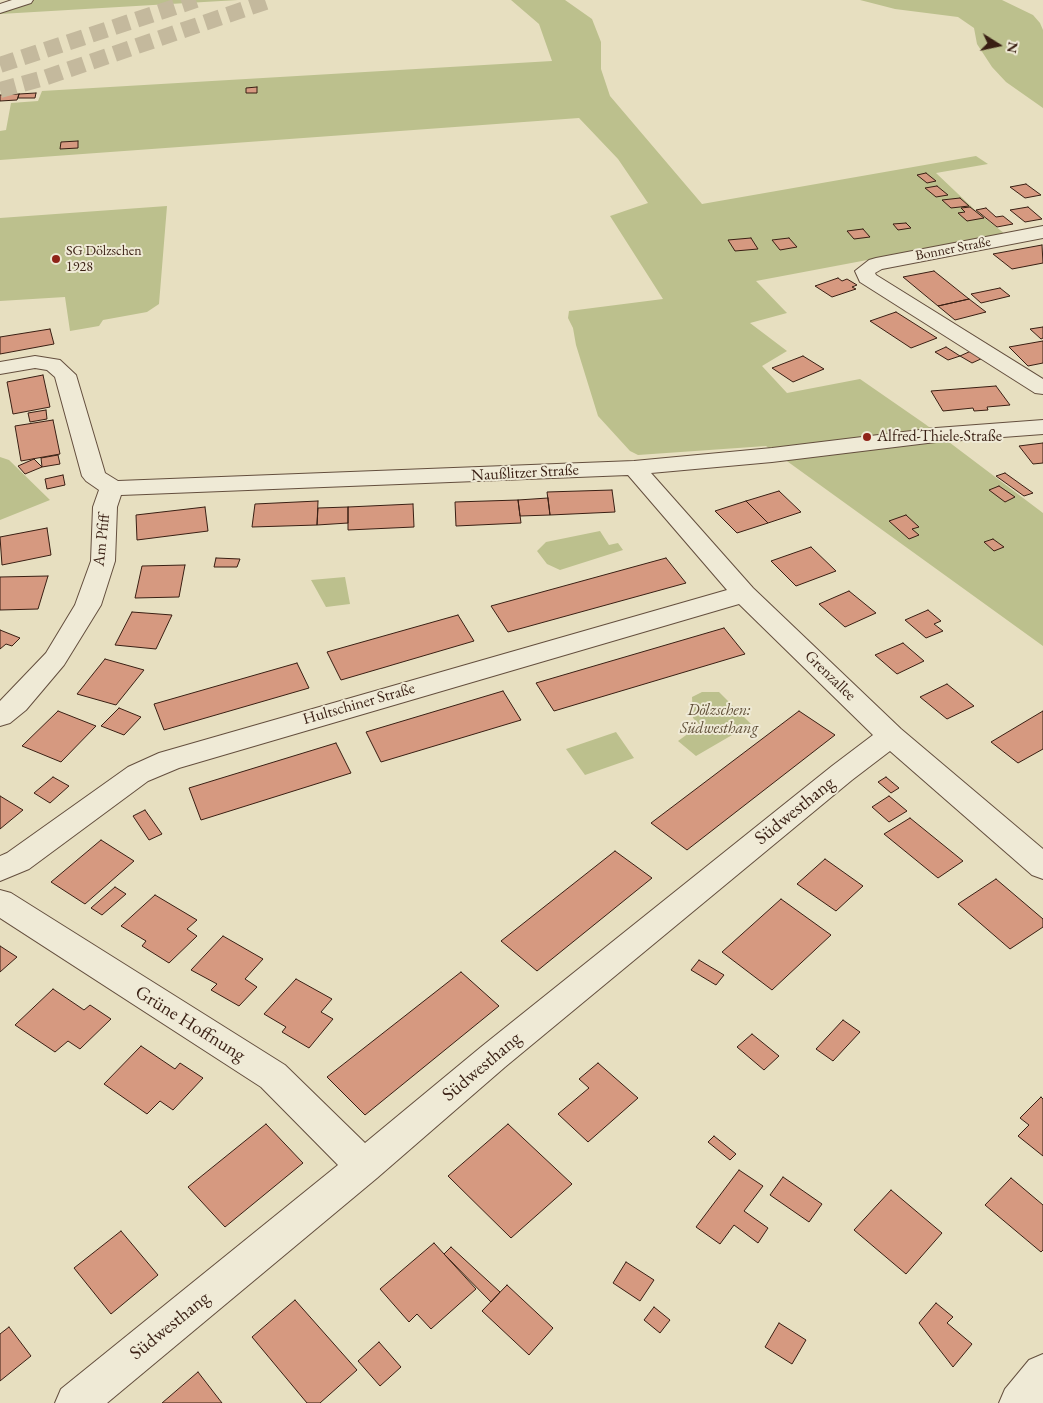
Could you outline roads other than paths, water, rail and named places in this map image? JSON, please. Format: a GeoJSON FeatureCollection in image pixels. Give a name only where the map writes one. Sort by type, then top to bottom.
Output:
{"type":"FeatureCollection","features":[{"type":"Feature","properties":{"kind":"street"},"geometry":{"type":"LineString","coordinates":[[0,9],[26,0]]}},
{"type":"Feature","properties":{"kind":"street","name":"Bonner Straße"},"geometry":{"type":"LineString","coordinates":[[1043,232],[876,264],[865,270],[867,278],[1043,388]]}},
{"type":"Feature","properties":{"kind":"street"},"geometry":{"type":"LineString","coordinates":[[0,368],[35,362],[52,364],[65,375],[94,476],[112,488]]}},
{"type":"Feature","properties":{"kind":"street","name":"Naußlitzer Straße"},"geometry":{"type":"LineString","coordinates":[[112,488],[132,489],[634,468],[772,455],[936,435],[1043,427]]}},
{"type":"Feature","properties":{"kind":"street","name":"Grenzallee"},"geometry":{"type":"LineString","coordinates":[[634,468],[744,594],[891,736],[1043,867]]}},
{"type":"Feature","properties":{"kind":"street","name":"Am Pfiff"},"geometry":{"type":"LineString","coordinates":[[0,716],[16,703],[55,659],[88,605],[103,561],[106,507],[112,488]]}},
{"type":"Feature","properties":{"kind":"street","name":"Hultschiner Straße"},"geometry":{"type":"LineString","coordinates":[[0,869],[18,861],[138,774],[175,757],[744,594]]}},
{"type":"Feature","properties":{"kind":"street","name":"Südwesthang"},"geometry":{"type":"LineString","coordinates":[[75,1403],[364,1166],[493,1057],[834,779],[891,736]]}},
{"type":"Feature","properties":{"kind":"street","name":"Grüne Hoffnung"},"geometry":{"type":"LineString","coordinates":[[0,902],[273,1076],[364,1166]]}},
{"type":"Feature","properties":{"kind":"street"},"geometry":{"type":"LineString","coordinates":[[1018,1403],[1043,1374]]}},
{"type":"Feature","properties":{"kind":"tunnel"},"geometry":{"type":"LineString","coordinates":[[0,65],[196,0]]}},
{"type":"Feature","properties":{"kind":"tunnel"},"geometry":{"type":"LineString","coordinates":[[0,90],[44,78],[271,0]]}},
{"type":"Feature","properties":{"kind":"place","name":"SG Dölzschen 1928"},"geometry":{"type":"Point","coordinates":[56,259]}},
{"type":"Feature","properties":{"kind":"place","name":"Alfred-Thiele-Straße"},"geometry":{"type":"Point","coordinates":[867,437]}},
{"type":"Feature","properties":{"kind":"park label","name":"Dölzschen: Südwesthang"},"geometry":{"type":"Point","coordinates":[719,720]}}]}
